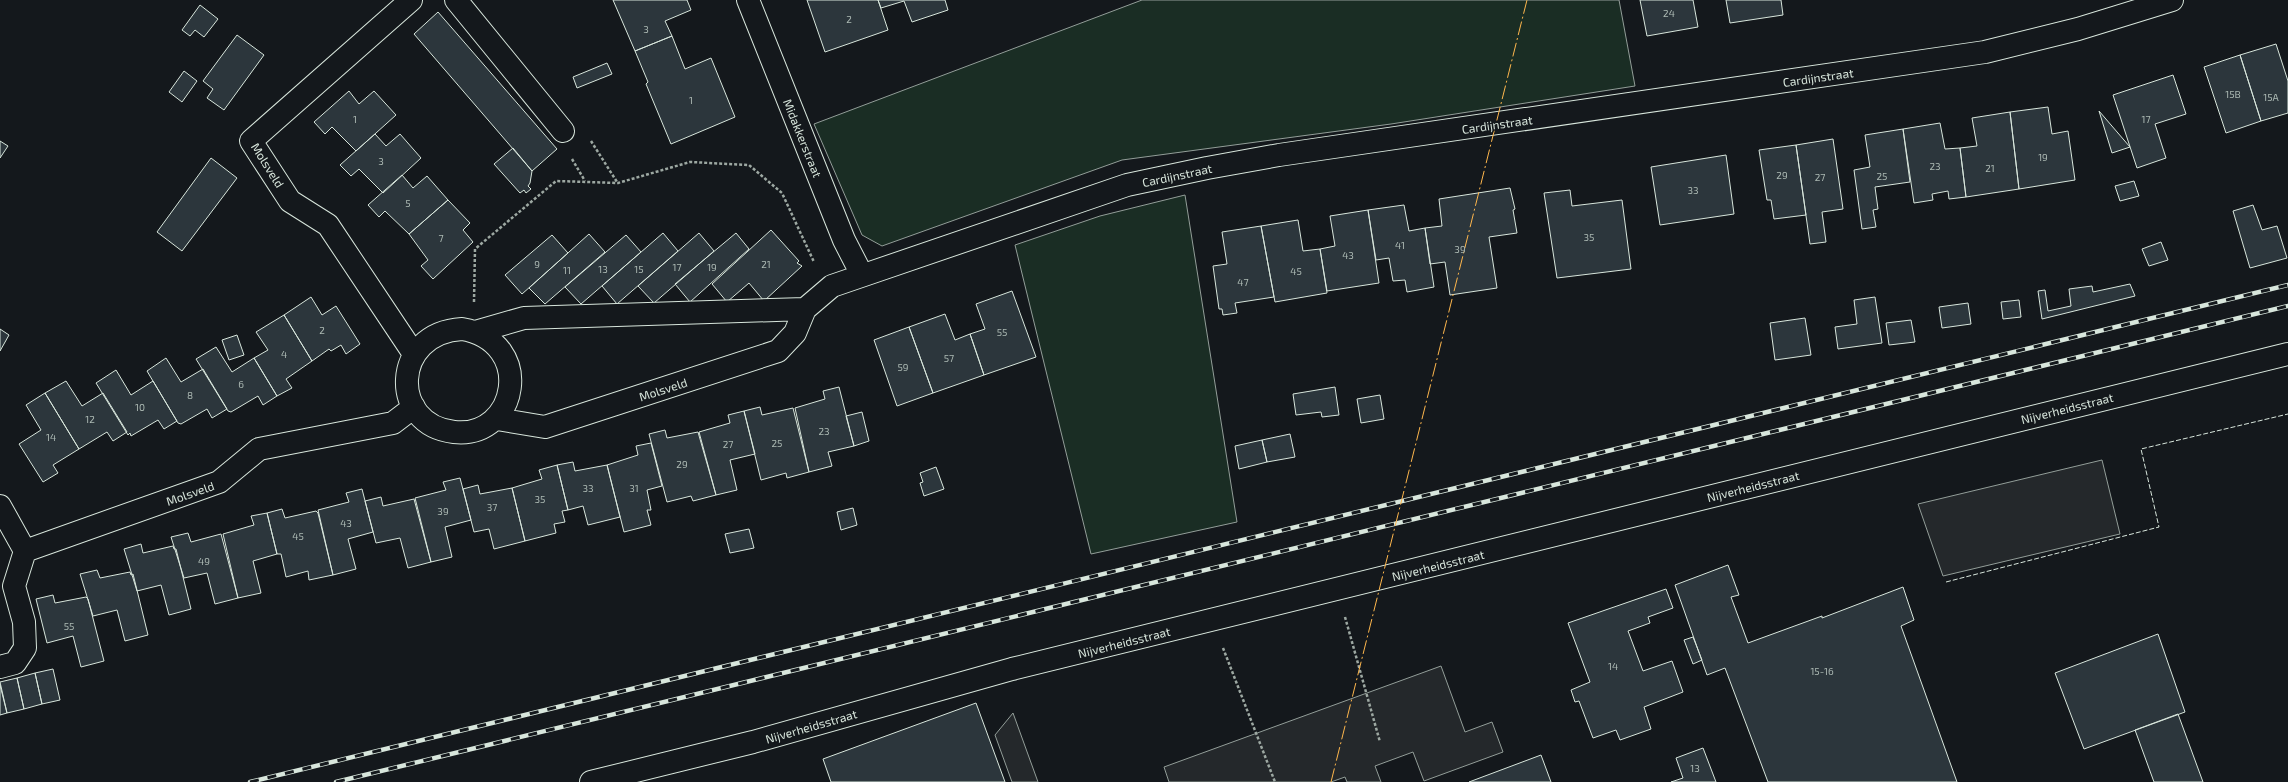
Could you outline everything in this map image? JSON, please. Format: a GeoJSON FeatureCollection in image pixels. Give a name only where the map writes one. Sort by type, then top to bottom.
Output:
{"type":"FeatureCollection","features":[{"type":"Feature","properties":{"kind":"street","name":"Molsveld"},"geometry":{"type":"LineString","coordinates":[[411,0],[250,141],[290,201],[328,225],[414,354]]}},
{"type":"Feature","properties":{"kind":"street"},"geometry":{"type":"LineString","coordinates":[[456,0],[563,131]]}},
{"type":"Feature","properties":{"kind":"street","name":"Midakkerstraat"},"geometry":{"type":"LineString","coordinates":[[748,0],[844,240],[862,275]]}},
{"type":"Feature","properties":{"kind":"street","name":"Cardijnstraat"},"geometry":{"type":"LineString","coordinates":[[829,288],[862,275],[1127,185],[1279,155],[1985,52],[2078,29],[2172,0]]}},
{"type":"Feature","properties":{"kind":"street","name":"Molsveld"},"geometry":{"type":"LineString","coordinates":[[497,419],[545,428],[778,351],[795,333],[805,309],[829,288]]}},
{"type":"Feature","properties":{"kind":"street"},"geometry":{"type":"LineString","coordinates":[[475,332],[492,341],[500,349],[509,368],[510,383],[508,397],[497,419],[467,432],[454,432],[436,427],[424,419],[414,407],[408,389],[407,374],[414,354],[428,339],[448,330],[475,332],[524,318],[805,309]]}},
{"type":"Feature","properties":{"kind":"street","name":"Nijverheidsstraat"},"geometry":{"type":"LineString","coordinates":[[591,782],[754,742],[1012,669],[2288,354]]}},
{"type":"Feature","properties":{"kind":"street","name":"Molsveld"},"geometry":{"type":"LineString","coordinates":[[25,550],[219,482],[259,450],[393,423],[414,407]]}},
{"type":"Feature","properties":{"kind":"street"},"geometry":{"type":"LineString","coordinates":[[0,506],[25,550],[14,586],[24,622],[25,648],[15,663],[0,667]]}},
{"type":"Feature","properties":{"kind":"path"},"geometry":{"type":"LineString","coordinates":[[563,131],[579,130],[589,137],[618,183]]}},
{"type":"Feature","properties":{"kind":"path"},"geometry":{"type":"LineString","coordinates":[[475,332],[473,277],[475,249],[556,180],[618,183],[690,162],[749,165],[782,193],[829,288]]}},
{"type":"Feature","properties":{"kind":"path"},"geometry":{"type":"LineString","coordinates":[[1337,590],[1380,742]]}},
{"type":"Feature","properties":{"kind":"path"},"geometry":{"type":"LineString","coordinates":[[1212,620],[1275,782]]}},
{"type":"Feature","properties":{"kind":"green space"},"geometry":{"type":"Polygon","coordinates":[[[1142,0],[1619,0],[1635,86],[1391,124],[1122,160],[882,246],[862,235],[814,124],[1142,0]]]}},
{"type":"Feature","properties":{"kind":"green space"},"geometry":{"type":"Polygon","coordinates":[[[1185,195],[1237,522],[1091,554],[1015,245],[1100,216],[1185,195]]]}},
{"type":"Feature","properties":{"kind":"shaded area"},"geometry":{"type":"Polygon","coordinates":[[[2102,460],[2120,534],[1943,576],[1918,504],[2102,460]]]}},
{"type":"Feature","properties":{"kind":"shaded area"},"geometry":{"type":"Polygon","coordinates":[[[1441,666],[1465,732],[1492,722],[1503,752],[1424,781],[1413,752],[1375,766],[1381,782],[1347,782],[1345,777],[1331,782],[1169,782],[1164,767],[1441,666]]]}},
{"type":"Feature","properties":{"kind":"shaded area"},"geometry":{"type":"Polygon","coordinates":[[[1013,713],[1038,782],[1012,782],[995,735],[1013,713]]]}},
{"type":"Feature","properties":{"kind":"building"},"geometry":{"type":"Polygon","coordinates":[[[613,0],[687,0],[691,10],[665,21],[672,36],[635,51],[613,0]]]}},
{"type":"Feature","properties":{"kind":"building"},"geometry":{"type":"Polygon","coordinates":[[[807,0],[878,0],[888,30],[825,52],[807,0]]]}},
{"type":"Feature","properties":{"kind":"building"},"geometry":{"type":"Polygon","coordinates":[[[878,0],[945,0],[948,10],[912,22],[904,1],[881,8],[878,0]]]}},
{"type":"Feature","properties":{"kind":"building"},"geometry":{"type":"Polygon","coordinates":[[[1640,0],[1693,0],[1698,27],[1647,36],[1640,0]]]}},
{"type":"Feature","properties":{"kind":"building"},"geometry":{"type":"Polygon","coordinates":[[[1726,0],[1781,0],[1783,15],[1730,23],[1726,0]]]}},
{"type":"Feature","properties":{"kind":"building"},"geometry":{"type":"Polygon","coordinates":[[[200,5],[218,19],[204,37],[195,30],[190,36],[182,30],[200,5]]]}},
{"type":"Feature","properties":{"kind":"building"},"geometry":{"type":"Polygon","coordinates":[[[438,12],[557,149],[532,171],[414,34],[438,12]]]}},
{"type":"Feature","properties":{"kind":"building"},"geometry":{"type":"Polygon","coordinates":[[[237,35],[264,55],[224,110],[207,98],[213,89],[203,81],[237,35]]]}},
{"type":"Feature","properties":{"kind":"building"},"geometry":{"type":"Polygon","coordinates":[[[672,36],[685,69],[711,58],[735,117],[671,144],[646,84],[648,82],[635,51],[672,36]]]}},
{"type":"Feature","properties":{"kind":"building"},"geometry":{"type":"Polygon","coordinates":[[[2276,44],[2288,81],[2288,113],[2261,121],[2240,55],[2276,44]]]}},
{"type":"Feature","properties":{"kind":"building"},"geometry":{"type":"Polygon","coordinates":[[[2240,55],[2261,121],[2226,133],[2204,67],[2240,55]]]}},
{"type":"Feature","properties":{"kind":"building"},"geometry":{"type":"Polygon","coordinates":[[[607,63],[612,74],[577,88],[573,77],[607,63]]]}},
{"type":"Feature","properties":{"kind":"building"},"geometry":{"type":"Polygon","coordinates":[[[184,71],[197,81],[182,102],[169,92],[184,71]]]}},
{"type":"Feature","properties":{"kind":"building"},"geometry":{"type":"Polygon","coordinates":[[[2173,75],[2186,114],[2155,124],[2166,158],[2137,168],[2113,95],[2173,75]]]}},
{"type":"Feature","properties":{"kind":"building"},"geometry":{"type":"Polygon","coordinates":[[[349,91],[359,104],[374,91],[396,115],[356,151],[332,127],[325,134],[314,122],[349,91]]]}},
{"type":"Feature","properties":{"kind":"building"},"geometry":{"type":"Polygon","coordinates":[[[2048,107],[2052,134],[2068,131],[2075,180],[2019,189],[2010,112],[2048,107]]]}},
{"type":"Feature","properties":{"kind":"building"},"geometry":{"type":"Polygon","coordinates":[[[2099,111],[2130,147],[2112,153],[2099,111]]]}},
{"type":"Feature","properties":{"kind":"building"},"geometry":{"type":"Polygon","coordinates":[[[2010,112],[2019,189],[1966,197],[1960,148],[1977,146],[1972,118],[2010,112]]]}},
{"type":"Feature","properties":{"kind":"building"},"geometry":{"type":"Polygon","coordinates":[[[1940,123],[1945,149],[1960,148],[1966,197],[1949,199],[1948,191],[1932,194],[1933,200],[1914,203],[1903,129],[1940,123]]]}},
{"type":"Feature","properties":{"kind":"building"},"geometry":{"type":"Polygon","coordinates":[[[1903,129],[1910,182],[1875,187],[1878,209],[1873,210],[1876,227],[1862,229],[1854,170],[1870,167],[1865,135],[1903,129]]]}},
{"type":"Feature","properties":{"kind":"building"},"geometry":{"type":"Polygon","coordinates":[[[375,134],[386,146],[400,134],[421,158],[383,193],[359,169],[351,176],[340,165],[375,134]]]}},
{"type":"Feature","properties":{"kind":"building"},"geometry":{"type":"Polygon","coordinates":[[[1833,139],[1843,209],[1822,212],[1826,242],[1810,244],[1796,145],[1833,139]]]}},
{"type":"Feature","properties":{"kind":"building"},"geometry":{"type":"Polygon","coordinates":[[[0,141],[8,146],[0,158],[0,141]]]}},
{"type":"Feature","properties":{"kind":"building"},"geometry":{"type":"Polygon","coordinates":[[[1796,145],[1806,215],[1774,219],[1771,200],[1767,200],[1759,150],[1796,145]]]}},
{"type":"Feature","properties":{"kind":"building"},"geometry":{"type":"Polygon","coordinates":[[[513,148],[532,171],[528,186],[531,189],[526,193],[524,190],[520,193],[494,164],[513,148]]]}},
{"type":"Feature","properties":{"kind":"building"},"geometry":{"type":"Polygon","coordinates":[[[1726,155],[1734,214],[1660,225],[1651,167],[1726,155]]]}},
{"type":"Feature","properties":{"kind":"building"},"geometry":{"type":"Polygon","coordinates":[[[211,158],[237,178],[182,251],[157,232],[211,158]]]}},
{"type":"Feature","properties":{"kind":"building"},"geometry":{"type":"Polygon","coordinates":[[[402,175],[413,188],[427,176],[448,200],[409,234],[385,211],[379,217],[368,205],[402,175]]]}},
{"type":"Feature","properties":{"kind":"building"},"geometry":{"type":"Polygon","coordinates":[[[2134,181],[2139,196],[2120,201],[2115,186],[2134,181]]]}},
{"type":"Feature","properties":{"kind":"building"},"geometry":{"type":"Polygon","coordinates":[[[1510,188],[1515,209],[1513,210],[1517,233],[1489,237],[1497,288],[1450,295],[1445,262],[1430,264],[1425,228],[1442,226],[1439,199],[1510,188]]]}},
{"type":"Feature","properties":{"kind":"building"},"geometry":{"type":"Polygon","coordinates":[[[1570,190],[1572,206],[1622,200],[1631,269],[1557,278],[1544,193],[1570,190]]]}},
{"type":"Feature","properties":{"kind":"building"},"geometry":{"type":"Polygon","coordinates":[[[448,200],[470,223],[463,230],[473,242],[433,279],[421,266],[428,260],[409,234],[448,200]]]}},
{"type":"Feature","properties":{"kind":"building"},"geometry":{"type":"Polygon","coordinates":[[[1404,205],[1409,231],[1425,228],[1434,287],[1407,292],[1405,280],[1393,281],[1389,258],[1376,260],[1368,210],[1404,205]]]}},
{"type":"Feature","properties":{"kind":"building"},"geometry":{"type":"Polygon","coordinates":[[[2253,205],[2262,230],[2277,226],[2287,258],[2250,268],[2233,211],[2253,205]]]}},
{"type":"Feature","properties":{"kind":"building"},"geometry":{"type":"Polygon","coordinates":[[[1368,210],[1379,283],[1327,291],[1320,249],[1335,246],[1330,216],[1368,210]]]}},
{"type":"Feature","properties":{"kind":"building"},"geometry":{"type":"Polygon","coordinates":[[[1298,220],[1303,251],[1320,249],[1327,293],[1275,302],[1261,226],[1298,220]]]}},
{"type":"Feature","properties":{"kind":"building"},"geometry":{"type":"Polygon","coordinates":[[[1261,226],[1274,297],[1235,303],[1237,313],[1223,315],[1222,309],[1219,309],[1213,266],[1227,264],[1222,232],[1261,226]]]}},
{"type":"Feature","properties":{"kind":"building"},"geometry":{"type":"Polygon","coordinates":[[[771,230],[799,261],[797,263],[802,266],[764,301],[749,283],[727,302],[712,284],[771,230]]]}},
{"type":"Feature","properties":{"kind":"building"},"geometry":{"type":"Polygon","coordinates":[[[663,233],[678,251],[617,304],[602,286],[663,233]]]}},
{"type":"Feature","properties":{"kind":"building"},"geometry":{"type":"Polygon","coordinates":[[[699,233],[714,251],[654,303],[638,286],[699,233]]]}},
{"type":"Feature","properties":{"kind":"building"},"geometry":{"type":"Polygon","coordinates":[[[736,233],[749,249],[690,302],[675,284],[736,233]]]}},
{"type":"Feature","properties":{"kind":"building"},"geometry":{"type":"Polygon","coordinates":[[[589,234],[605,252],[545,304],[529,288],[589,234]]]}},
{"type":"Feature","properties":{"kind":"building"},"geometry":{"type":"Polygon","coordinates":[[[552,235],[568,253],[522,294],[505,275],[552,235]]]}},
{"type":"Feature","properties":{"kind":"building"},"geometry":{"type":"Polygon","coordinates":[[[626,235],[641,252],[581,304],[565,287],[626,235]]]}},
{"type":"Feature","properties":{"kind":"building"},"geometry":{"type":"Polygon","coordinates":[[[2161,242],[2168,260],[2149,266],[2142,249],[2161,242]]]}},
{"type":"Feature","properties":{"kind":"building"},"geometry":{"type":"Polygon","coordinates":[[[2130,284],[2135,296],[2042,319],[2038,291],[2045,290],[2048,311],[2071,306],[2069,289],[2092,286],[2093,292],[2130,284]]]}},
{"type":"Feature","properties":{"kind":"building"},"geometry":{"type":"Polygon","coordinates":[[[1012,291],[1036,357],[984,375],[970,334],[985,329],[976,304],[1012,291]]]}},
{"type":"Feature","properties":{"kind":"building"},"geometry":{"type":"Polygon","coordinates":[[[311,297],[322,315],[336,306],[360,344],[346,354],[341,345],[331,351],[329,349],[312,361],[284,315],[311,297]]]}},
{"type":"Feature","properties":{"kind":"building"},"geometry":{"type":"Polygon","coordinates":[[[1875,297],[1882,343],[1838,349],[1835,327],[1857,324],[1854,300],[1875,297]]]}},
{"type":"Feature","properties":{"kind":"building"},"geometry":{"type":"Polygon","coordinates":[[[2019,300],[2021,317],[2003,319],[2001,302],[2019,300]]]}},
{"type":"Feature","properties":{"kind":"building"},"geometry":{"type":"Polygon","coordinates":[[[1968,303],[1971,324],[1942,328],[1939,307],[1968,303]]]}},
{"type":"Feature","properties":{"kind":"building"},"geometry":{"type":"Polygon","coordinates":[[[945,314],[955,340],[970,334],[984,375],[933,393],[909,327],[945,314]]]}},
{"type":"Feature","properties":{"kind":"building"},"geometry":{"type":"Polygon","coordinates":[[[284,315],[312,361],[286,379],[292,388],[277,396],[254,358],[268,350],[256,332],[284,315]]]}},
{"type":"Feature","properties":{"kind":"building"},"geometry":{"type":"Polygon","coordinates":[[[1805,318],[1811,355],[1775,360],[1770,323],[1805,318]]]}},
{"type":"Feature","properties":{"kind":"building"},"geometry":{"type":"Polygon","coordinates":[[[1911,320],[1915,342],[1889,345],[1886,323],[1911,320]]]}},
{"type":"Feature","properties":{"kind":"building"},"geometry":{"type":"Polygon","coordinates":[[[909,327],[933,393],[897,406],[874,340],[909,327]]]}},
{"type":"Feature","properties":{"kind":"building"},"geometry":{"type":"Polygon","coordinates":[[[0,329],[9,335],[0,351],[0,329]]]}},
{"type":"Feature","properties":{"kind":"building"},"geometry":{"type":"Polygon","coordinates":[[[237,335],[244,355],[229,360],[222,340],[237,335]]]}},
{"type":"Feature","properties":{"kind":"building"},"geometry":{"type":"Polygon","coordinates":[[[216,347],[232,372],[254,358],[277,396],[263,405],[258,396],[231,412],[228,411],[196,359],[216,347]]]}},
{"type":"Feature","properties":{"kind":"building"},"geometry":{"type":"Polygon","coordinates":[[[166,358],[181,382],[203,369],[227,409],[212,418],[207,409],[181,424],[178,423],[147,371],[166,358]]]}},
{"type":"Feature","properties":{"kind":"building"},"geometry":{"type":"Polygon","coordinates":[[[116,370],[131,395],[153,381],[177,421],[164,429],[158,420],[131,436],[130,433],[128,435],[96,383],[116,370]]]}},
{"type":"Feature","properties":{"kind":"building"},"geometry":{"type":"Polygon","coordinates":[[[66,381],[82,406],[103,393],[127,432],[113,441],[107,432],[79,449],[45,393],[66,381]]]}},
{"type":"Feature","properties":{"kind":"building"},"geometry":{"type":"Polygon","coordinates":[[[839,387],[854,446],[828,452],[832,466],[809,472],[795,408],[825,399],[823,391],[839,387]]]}},
{"type":"Feature","properties":{"kind":"building"},"geometry":{"type":"Polygon","coordinates":[[[1335,387],[1339,415],[1322,417],[1321,412],[1296,415],[1293,394],[1335,387]]]}},
{"type":"Feature","properties":{"kind":"building"},"geometry":{"type":"Polygon","coordinates":[[[45,393],[79,449],[53,465],[58,473],[43,482],[19,444],[41,430],[26,405],[45,393]]]}},
{"type":"Feature","properties":{"kind":"building"},"geometry":{"type":"Polygon","coordinates":[[[1380,395],[1384,419],[1361,423],[1357,399],[1380,395]]]}},
{"type":"Feature","properties":{"kind":"building"},"geometry":{"type":"Polygon","coordinates":[[[760,407],[762,415],[793,408],[809,472],[787,478],[786,473],[761,480],[744,411],[760,407]]]}},
{"type":"Feature","properties":{"kind":"building"},"geometry":{"type":"Polygon","coordinates":[[[744,411],[755,454],[730,460],[737,490],[716,495],[699,432],[730,423],[728,415],[744,411]]]}},
{"type":"Feature","properties":{"kind":"building"},"geometry":{"type":"Polygon","coordinates":[[[862,412],[869,441],[854,446],[846,416],[862,412]]]}},
{"type":"Feature","properties":{"kind":"building"},"geometry":{"type":"Polygon","coordinates":[[[665,430],[667,438],[698,432],[716,495],[693,501],[691,496],[667,502],[649,434],[665,430]]]}},
{"type":"Feature","properties":{"kind":"building"},"geometry":{"type":"Polygon","coordinates":[[[1290,434],[1295,457],[1267,462],[1262,440],[1290,434]]]}},
{"type":"Feature","properties":{"kind":"building"},"geometry":{"type":"Polygon","coordinates":[[[1262,440],[1267,462],[1239,469],[1235,446],[1262,440]]]}},
{"type":"Feature","properties":{"kind":"building"},"geometry":{"type":"Polygon","coordinates":[[[651,443],[662,486],[647,490],[651,510],[647,510],[651,525],[624,532],[607,465],[638,455],[636,446],[651,443]]]}},
{"type":"Feature","properties":{"kind":"building"},"geometry":{"type":"Polygon","coordinates":[[[573,462],[575,471],[607,465],[620,517],[588,525],[583,506],[568,510],[557,465],[573,462]]]}},
{"type":"Feature","properties":{"kind":"building"},"geometry":{"type":"Polygon","coordinates":[[[557,465],[568,510],[562,511],[565,522],[554,524],[556,533],[525,541],[512,488],[542,479],[539,470],[557,465]]]}},
{"type":"Feature","properties":{"kind":"building"},"geometry":{"type":"Polygon","coordinates":[[[936,467],[944,489],[924,496],[920,483],[923,482],[920,473],[936,467]]]}},
{"type":"Feature","properties":{"kind":"building"},"geometry":{"type":"Polygon","coordinates":[[[460,478],[471,520],[445,527],[452,557],[431,562],[415,498],[446,490],[443,482],[460,478]]]}},
{"type":"Feature","properties":{"kind":"building"},"geometry":{"type":"Polygon","coordinates":[[[478,485],[480,494],[512,488],[525,541],[494,549],[489,529],[474,532],[463,489],[478,485]]]}},
{"type":"Feature","properties":{"kind":"building"},"geometry":{"type":"Polygon","coordinates":[[[362,489],[373,532],[348,539],[356,569],[333,575],[318,510],[349,502],[346,493],[362,489]]]}},
{"type":"Feature","properties":{"kind":"building"},"geometry":{"type":"Polygon","coordinates":[[[381,497],[383,506],[414,499],[431,562],[408,568],[400,538],[376,543],[365,501],[381,497]]]}},
{"type":"Feature","properties":{"kind":"building"},"geometry":{"type":"Polygon","coordinates":[[[853,508],[857,525],[841,530],[837,512],[853,508]]]}},
{"type":"Feature","properties":{"kind":"building"},"geometry":{"type":"Polygon","coordinates":[[[282,509],[285,518],[316,511],[318,513],[333,575],[309,580],[308,571],[286,577],[281,554],[277,554],[267,513],[282,509]]]}},
{"type":"Feature","properties":{"kind":"building"},"geometry":{"type":"Polygon","coordinates":[[[267,513],[277,554],[253,561],[261,593],[238,598],[223,534],[254,525],[251,516],[267,513]]]}},
{"type":"Feature","properties":{"kind":"building"},"geometry":{"type":"Polygon","coordinates":[[[749,529],[754,548],[730,553],[725,534],[749,529]]]}},
{"type":"Feature","properties":{"kind":"building"},"geometry":{"type":"Polygon","coordinates":[[[188,533],[191,542],[221,534],[238,598],[215,604],[207,573],[184,578],[171,537],[188,533]]]}},
{"type":"Feature","properties":{"kind":"building"},"geometry":{"type":"Polygon","coordinates":[[[141,544],[143,553],[173,546],[174,549],[176,549],[191,609],[169,615],[161,585],[137,591],[124,549],[141,544]]]}},
{"type":"Feature","properties":{"kind":"building"},"geometry":{"type":"Polygon","coordinates":[[[1728,565],[1739,595],[1731,597],[1748,643],[1822,616],[1822,618],[1903,587],[1914,620],[1901,626],[1957,782],[1768,782],[1725,668],[1707,675],[1675,585],[1728,565]]]}},
{"type":"Feature","properties":{"kind":"building"},"geometry":{"type":"Polygon","coordinates":[[[97,570],[100,578],[130,572],[131,575],[133,574],[148,635],[125,641],[117,610],[93,616],[80,574],[97,570]]]}},
{"type":"Feature","properties":{"kind":"building"},"geometry":{"type":"Polygon","coordinates":[[[1666,589],[1673,608],[1648,617],[1650,623],[1628,631],[1643,671],[1672,661],[1683,692],[1644,707],[1651,729],[1620,740],[1616,730],[1593,738],[1579,701],[1575,702],[1571,690],[1590,682],[1568,623],[1666,589]]]}},
{"type":"Feature","properties":{"kind":"building"},"geometry":{"type":"Polygon","coordinates":[[[53,595],[55,603],[86,597],[88,599],[104,661],[81,667],[73,636],[47,643],[36,599],[53,595]]]}},
{"type":"Feature","properties":{"kind":"building"},"geometry":{"type":"Polygon","coordinates":[[[2158,634],[2185,712],[2084,749],[2055,673],[2158,634]]]}},
{"type":"Feature","properties":{"kind":"building"},"geometry":{"type":"Polygon","coordinates":[[[1693,637],[1702,660],[1693,664],[1684,640],[1693,637]]]}},
{"type":"Feature","properties":{"kind":"building"},"geometry":{"type":"Polygon","coordinates":[[[53,669],[60,700],[42,704],[35,673],[53,669]]]}},
{"type":"Feature","properties":{"kind":"building"},"geometry":{"type":"Polygon","coordinates":[[[35,673],[42,704],[24,709],[17,678],[35,673]]]}},
{"type":"Feature","properties":{"kind":"building"},"geometry":{"type":"Polygon","coordinates":[[[17,678],[24,709],[7,713],[0,682],[17,678]]]}},
{"type":"Feature","properties":{"kind":"building"},"geometry":{"type":"Polygon","coordinates":[[[0,685],[7,713],[0,715],[0,685]]]}},
{"type":"Feature","properties":{"kind":"building"},"geometry":{"type":"Polygon","coordinates":[[[976,703],[1005,782],[831,782],[823,759],[976,703]]]}},
{"type":"Feature","properties":{"kind":"building"},"geometry":{"type":"Polygon","coordinates":[[[2178,714],[2203,782],[2154,782],[2135,730],[2178,714]]]}},
{"type":"Feature","properties":{"kind":"building"},"geometry":{"type":"Polygon","coordinates":[[[1703,748],[1716,782],[1671,782],[1683,778],[1676,758],[1703,748]]]}},
{"type":"Feature","properties":{"kind":"building"},"geometry":{"type":"Polygon","coordinates":[[[1541,755],[1551,782],[1469,782],[1541,755]]]}},
{"type":"Feature","properties":{"kind":"railway"},"geometry":{"type":"LineString","coordinates":[[250,782],[2288,285]]}},
{"type":"Feature","properties":{"kind":"railway"},"geometry":{"type":"LineString","coordinates":[[336,782],[2288,306]]}},
{"type":"Feature","properties":{"kind":"fence"},"geometry":{"type":"LineString","coordinates":[[1946,582],[2159,527],[2141,449],[2288,414]]}},
{"type":"Feature","properties":{"kind":"power"},"geometry":{"type":"LineString","coordinates":[[1331,782],[1527,0]]}}]}
